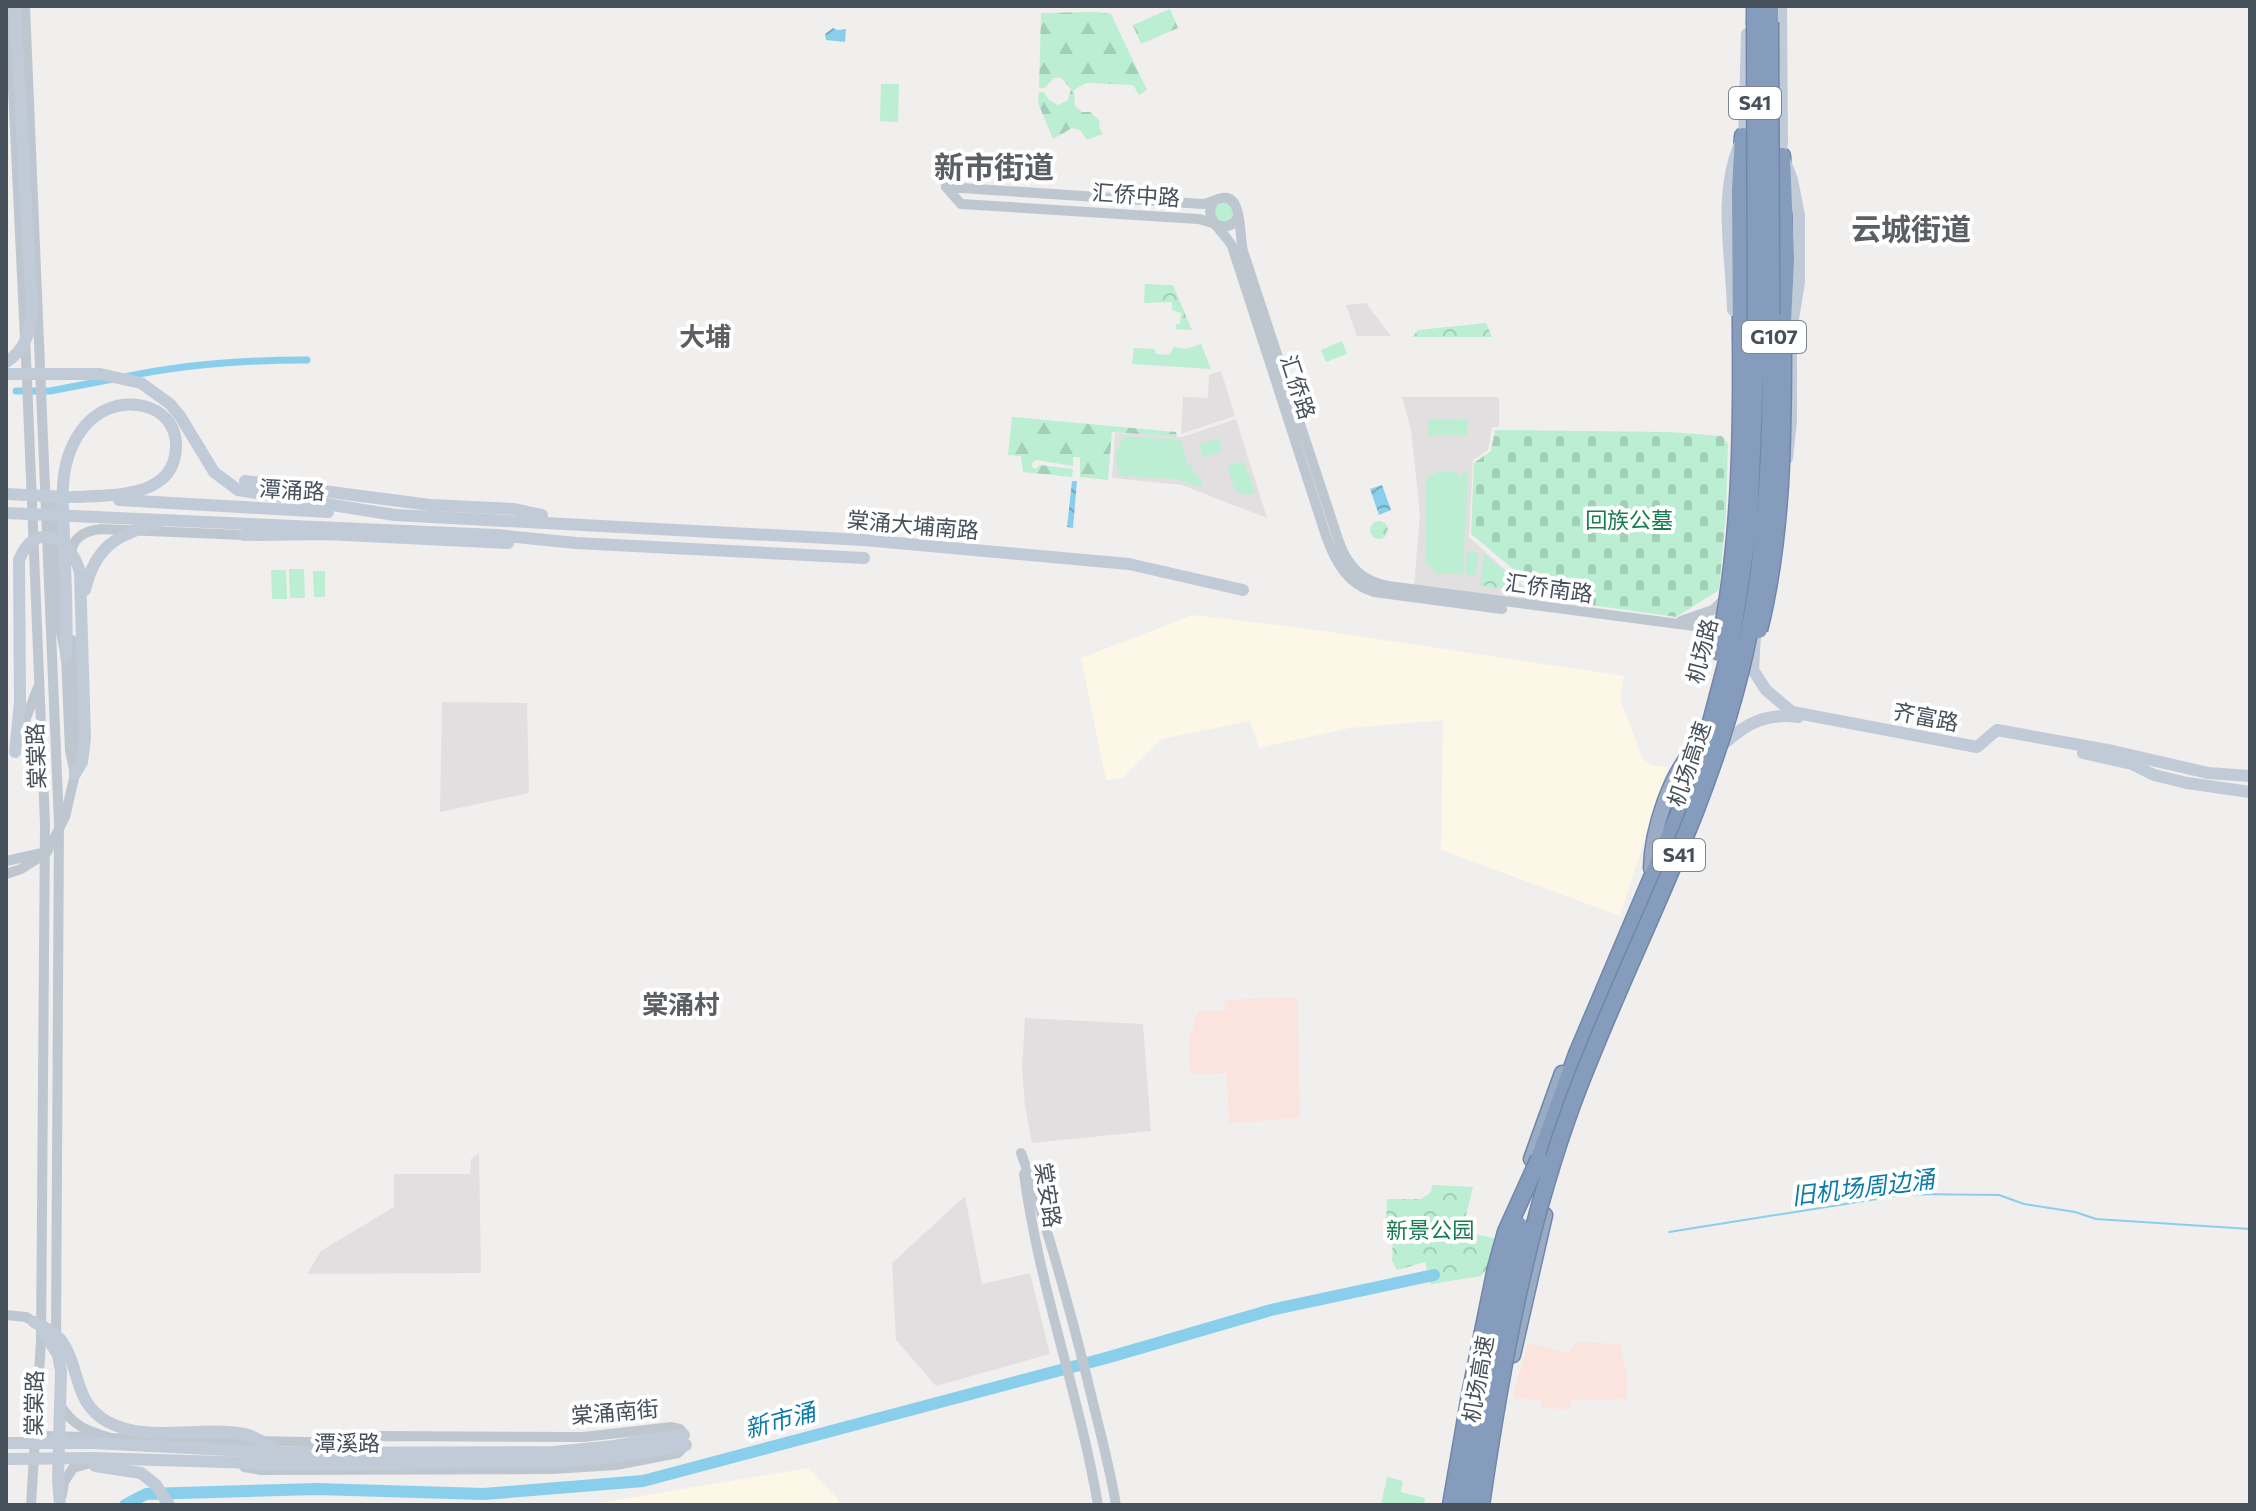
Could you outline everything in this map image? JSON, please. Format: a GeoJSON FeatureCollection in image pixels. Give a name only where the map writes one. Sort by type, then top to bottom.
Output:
{"type":"FeatureCollection","features":[{"type":"Feature","properties":{"kind":"highway","name":"机场路"},"geometry":{"type":"LineString","coordinates":[[1481,1505],[1545,1215],[1565,1141],[1600,1045],[1683,857],[1726,742],[1754,627],[1766,558],[1772,480],[1773,194],[1763,119],[1756,6]]}},
{"type":"Feature","properties":{"kind":"highway","name":"机场高速"},"geometry":{"type":"LineString","coordinates":[[1467,1505],[1499,1307],[1539,1159],[1577,1054],[1687,795],[1714,713],[1730,650],[1744,575],[1751,511],[1756,350],[1756,6]]}},
{"type":"Feature","properties":{"kind":"highway","name":"机场路"},"geometry":{"type":"LineString","coordinates":[[1504,1275],[1517,1212],[1543,1123],[1651,868],[1654,835],[1674,780],[1684,761],[1698,745],[1729,637],[1739,584],[1751,451],[1753,190],[1763,119],[1769,6]]}},
{"type":"Feature","properties":{"kind":"highway","name":"机场高速"},"geometry":{"type":"LineString","coordinates":[[1481,1505],[1514,1306],[1549,1175],[1587,1065],[1677,860],[1715,760],[1746,648],[1766,497],[1771,360],[1769,6]]}},
{"type":"Feature","properties":{"kind":"highway"},"geometry":{"type":"LineString","coordinates":[[1687,795],[1722,637],[1732,565],[1742,442],[1740,190],[1743,136]]}},
{"type":"Feature","properties":{"kind":"highway"},"geometry":{"type":"LineString","coordinates":[[1715,760],[1755,643],[1772,565],[1781,450],[1786,258],[1782,156]]}},
{"type":"Feature","properties":{"kind":"highway"},"geometry":{"type":"LineString","coordinates":[[1453,1505],[1470,1395],[1496,1268],[1506,1232],[1539,1159]]}},
{"type":"Feature","properties":{"kind":"highway"},"geometry":{"type":"LineString","coordinates":[[1467,1505],[1498,1352],[1504,1275]]}},
{"type":"Feature","properties":{"kind":"main road"},"geometry":{"type":"LineString","coordinates":[[6,362],[24,344],[29,333],[32,308],[16,27],[11,6]]}},
{"type":"Feature","properties":{"kind":"main road"},"geometry":{"type":"LineString","coordinates":[[1747,6],[1743,136],[1753,190]]}},
{"type":"Feature","properties":{"kind":"main road"},"geometry":{"type":"LineString","coordinates":[[1773,194],[1782,156],[1781,6]]}},
{"type":"Feature","properties":{"kind":"main road"},"geometry":{"type":"LineString","coordinates":[[1763,119],[1782,156],[1797,199],[1799,282],[1791,331],[1789,449],[1784,465],[1772,480]]}},
{"type":"Feature","properties":{"kind":"main road"},"geometry":{"type":"LineString","coordinates":[[1743,136],[1733,160],[1730,178],[1729,250],[1735,414],[1751,451]]}},
{"type":"Feature","properties":{"kind":"main road"},"geometry":{"type":"LineString","coordinates":[[6,374],[100,374],[141,383],[170,404],[214,472],[238,490],[395,515]]}},
{"type":"Feature","properties":{"kind":"main road"},"geometry":{"type":"LineString","coordinates":[[66,657],[62,482],[75,440],[83,428],[102,412],[118,406],[144,405],[167,419],[174,431],[175,457],[170,470],[160,482],[136,492],[73,497]]}},
{"type":"Feature","properties":{"kind":"main road"},"geometry":{"type":"LineString","coordinates":[[245,481],[416,503],[514,509],[577,523]]}},
{"type":"Feature","properties":{"kind":"main road","name":"潭涌路"},"geometry":{"type":"LineString","coordinates":[[6,494],[577,523]]}},
{"type":"Feature","properties":{"kind":"main road","name":"潭涌路"},"geometry":{"type":"LineString","coordinates":[[6,513],[496,535],[576,543]]}},
{"type":"Feature","properties":{"kind":"main road"},"geometry":{"type":"LineString","coordinates":[[81,608],[90,570],[105,547],[144,527],[199,521]]}},
{"type":"Feature","properties":{"kind":"main road","name":"棠涌大埔南路"},"geometry":{"type":"LineString","coordinates":[[577,523],[864,540],[1129,564],[1243,590]]}},
{"type":"Feature","properties":{"kind":"main road"},"geometry":{"type":"LineString","coordinates":[[244,535],[326,534],[520,544],[576,543]]}},
{"type":"Feature","properties":{"kind":"main road"},"geometry":{"type":"LineString","coordinates":[[15,752],[20,702],[18,571],[22,552],[28,546],[37,539],[54,538],[70,548],[80,573],[85,738],[82,762],[75,774]]}},
{"type":"Feature","properties":{"kind":"main road","name":"棠涌大埔南路"},"geometry":{"type":"LineString","coordinates":[[576,543],[864,558]]}},
{"type":"Feature","properties":{"kind":"main road","name":"齐富路"},"geometry":{"type":"LineString","coordinates":[[1754,627],[1751,665],[1766,690],[1792,712],[1977,747],[1997,730],[2113,751],[2208,773],[2250,776]]}},
{"type":"Feature","properties":{"kind":"main road","name":"齐富路"},"geometry":{"type":"LineString","coordinates":[[1726,742],[1751,722],[1792,716],[1979,751],[1997,736],[2132,764],[2154,775],[2250,792]]}},
{"type":"Feature","properties":{"kind":"main road"},"geometry":{"type":"LineString","coordinates":[[2233,791],[2234,775]]}},
{"type":"Feature","properties":{"kind":"main road"},"geometry":{"type":"LineString","coordinates":[[1453,1505],[1483,1355],[1504,1275]]}},
{"type":"Feature","properties":{"kind":"main road"},"geometry":{"type":"LineString","coordinates":[[34,1322],[59,1338],[76,1380],[95,1414],[123,1429],[245,1434],[289,1448]]}},
{"type":"Feature","properties":{"kind":"main road"},"geometry":{"type":"LineString","coordinates":[[34,1322],[54,1347],[61,1371],[58,1505]]}},
{"type":"Feature","properties":{"kind":"main road","name":"潭溪路"},"geometry":{"type":"LineString","coordinates":[[6,1459],[59,1461],[92,1458],[286,1464],[553,1462],[604,1458],[685,1440]]}},
{"type":"Feature","properties":{"kind":"main road","name":"潭溪路"},"geometry":{"type":"LineString","coordinates":[[6,1443],[554,1452],[662,1444]]}},
{"type":"Feature","properties":{"kind":"main road"},"geometry":{"type":"LineString","coordinates":[[59,1461],[141,1473],[163,1492],[169,1505]]}},
{"type":"Feature","properties":{"kind":"street","name":"棠棠路"},"geometry":{"type":"LineString","coordinates":[[11,6],[45,840],[41,1340],[31,1505]]}},
{"type":"Feature","properties":{"kind":"street","name":"棠棠路"},"geometry":{"type":"LineString","coordinates":[[25,6],[59,824],[54,1436],[59,1461],[58,1505]]}},
{"type":"Feature","properties":{"kind":"street","name":"汇侨中路"},"geometry":{"type":"LineString","coordinates":[[1214,201],[1203,204],[946,187],[961,204],[1203,219],[1216,225]]}},
{"type":"Feature","properties":{"kind":"street"},"geometry":{"type":"LineString","coordinates":[[1224,197],[1234,201],[1238,218],[1226,227],[1216,225],[1209,212],[1214,201],[1224,197]]}},
{"type":"Feature","properties":{"kind":"street","name":"汇侨路"},"geometry":{"type":"LineString","coordinates":[[1238,218],[1243,251],[1339,542],[1343,563]]}},
{"type":"Feature","properties":{"kind":"street","name":"汇侨路"},"geometry":{"type":"LineString","coordinates":[[1216,225],[1232,246],[1326,536],[1343,563]]}},
{"type":"Feature","properties":{"kind":"street"},"geometry":{"type":"LineString","coordinates":[[59,824],[75,756],[67,463]]}},
{"type":"Feature","properties":{"kind":"street"},"geometry":{"type":"LineString","coordinates":[[6,874],[21,869],[47,852],[65,817],[75,774],[70,751],[66,657],[59,623],[52,505],[45,480]]}},
{"type":"Feature","properties":{"kind":"street"},"geometry":{"type":"LineString","coordinates":[[70,567],[73,543],[91,530],[244,535]]}},
{"type":"Feature","properties":{"kind":"street","name":"汇侨南路"},"geometry":{"type":"LineString","coordinates":[[1343,563],[1364,579],[1388,586],[1672,623],[1729,637],[1750,646]]}},
{"type":"Feature","properties":{"kind":"street","name":"汇侨南路"},"geometry":{"type":"LineString","coordinates":[[1343,563],[1356,584],[1374,592],[1729,637]]}},
{"type":"Feature","properties":{"kind":"street"},"geometry":{"type":"LineString","coordinates":[[1672,623],[1713,610],[1739,584]]}},
{"type":"Feature","properties":{"kind":"street"},"geometry":{"type":"LineString","coordinates":[[15,752],[23,722],[39,685]]}},
{"type":"Feature","properties":{"kind":"street"},"geometry":{"type":"LineString","coordinates":[[6,859],[47,852]]}},
{"type":"Feature","properties":{"kind":"street","name":"棠安路"},"geometry":{"type":"LineString","coordinates":[[1098,1505],[1088,1449],[1030,1220],[1021,1153],[1046,1219],[1116,1505]]}},
{"type":"Feature","properties":{"kind":"street"},"geometry":{"type":"LineString","coordinates":[[6,1315],[26,1317],[34,1322]]}},
{"type":"Feature","properties":{"kind":"street"},"geometry":{"type":"LineString","coordinates":[[55,1394],[72,1422],[82,1429],[111,1438]]}},
{"type":"Feature","properties":{"kind":"street","name":"棠涌南街"},"geometry":{"type":"LineString","coordinates":[[37,1436],[289,1448],[356,1443],[379,1436],[583,1437],[672,1427],[680,1429],[685,1440]]}},
{"type":"Feature","properties":{"kind":"street"},"geometry":{"type":"LineString","coordinates":[[34,1462],[231,1464],[261,1470],[553,1469],[654,1459],[678,1453],[685,1440]]}},
{"type":"Feature","properties":{"kind":"street"},"geometry":{"type":"LineString","coordinates":[[289,1448],[292,1466],[298,1470]]}},
{"type":"Feature","properties":{"kind":"street"},"geometry":{"type":"LineString","coordinates":[[58,1505],[64,1482],[73,1468],[98,1461]]}},
{"type":"Feature","properties":{"kind":"shaded area"},"geometry":{"type":"Polygon","coordinates":[[[1366,303],[1391,336],[1357,336],[1346,305],[1366,303]]]}},
{"type":"Feature","properties":{"kind":"shaded area"},"geometry":{"type":"Polygon","coordinates":[[[1221,371],[1235,416],[1181,434],[1183,397],[1208,398],[1209,375],[1221,371]]]}},
{"type":"Feature","properties":{"kind":"shaded area"},"geometry":{"type":"Polygon","coordinates":[[[1402,397],[1499,397],[1499,427],[1492,427],[1488,450],[1473,460],[1469,537],[1543,604],[1414,586],[1420,515],[1411,430],[1402,397]]]}},
{"type":"Feature","properties":{"kind":"shaded area"},"geometry":{"type":"Polygon","coordinates":[[[1236,419],[1267,518],[1182,485],[1112,478],[1115,433],[1182,437],[1236,419]]]}},
{"type":"Feature","properties":{"kind":"shaded area"},"geometry":{"type":"Polygon","coordinates":[[[1193,615],[1317,630],[1624,676],[1620,699],[1643,759],[1651,765],[1668,767],[1620,916],[1441,850],[1443,720],[1350,728],[1259,748],[1250,721],[1161,739],[1123,778],[1106,780],[1081,658],[1193,615]]]}},
{"type":"Feature","properties":{"kind":"shaded area"},"geometry":{"type":"Polygon","coordinates":[[[442,702],[527,703],[529,793],[440,812],[442,702]]]}},
{"type":"Feature","properties":{"kind":"shaded area"},"geometry":{"type":"Polygon","coordinates":[[[1297,997],[1300,1118],[1229,1123],[1227,1073],[1191,1074],[1189,1040],[1198,1011],[1224,1011],[1225,1000],[1297,997]]]}},
{"type":"Feature","properties":{"kind":"shaded area"},"geometry":{"type":"Polygon","coordinates":[[[1025,1018],[1143,1024],[1151,1131],[1032,1143],[1022,1067],[1025,1018]]]}},
{"type":"Feature","properties":{"kind":"shaded area"},"geometry":{"type":"Polygon","coordinates":[[[479,1153],[481,1273],[307,1274],[321,1251],[394,1207],[394,1174],[470,1174],[471,1159],[479,1153]]]}},
{"type":"Feature","properties":{"kind":"shaded area"},"geometry":{"type":"Polygon","coordinates":[[[965,1196],[982,1284],[1030,1273],[1050,1354],[936,1386],[896,1340],[892,1263],[965,1196]]]}},
{"type":"Feature","properties":{"kind":"shaded area"},"geometry":{"type":"Polygon","coordinates":[[[1577,1342],[1620,1344],[1627,1377],[1627,1399],[1571,1400],[1569,1409],[1541,1408],[1542,1401],[1513,1396],[1528,1343],[1569,1353],[1577,1342]]]}},
{"type":"Feature","properties":{"kind":"shaded area"},"geometry":{"type":"Polygon","coordinates":[[[808,1468],[838,1499],[838,1505],[587,1505],[808,1468]]]}},
{"type":"Feature","properties":{"kind":"green space"},"geometry":{"type":"Polygon","coordinates":[[[1170,9],[1178,28],[1141,44],[1133,25],[1170,9]]]}},
{"type":"Feature","properties":{"kind":"green space"},"geometry":{"type":"Polygon","coordinates":[[[1041,13],[1111,14],[1147,90],[1139,95],[1133,85],[1086,83],[1074,90],[1075,106],[1082,112],[1090,112],[1100,121],[1099,128],[1103,134],[1087,140],[1080,130],[1072,128],[1053,139],[1038,103],[1039,92],[1044,92],[1049,100],[1058,105],[1068,100],[1071,89],[1061,78],[1054,78],[1045,88],[1039,88],[1041,13]]]}},
{"type":"Feature","properties":{"kind":"green space"},"geometry":{"type":"Polygon","coordinates":[[[881,84],[899,84],[898,122],[880,121],[881,84]]]}},
{"type":"Feature","properties":{"kind":"green space"},"geometry":{"type":"Polygon","coordinates":[[[1218,203],[1230,203],[1234,217],[1229,222],[1216,221],[1213,208],[1218,203]]]}},
{"type":"Feature","properties":{"kind":"green space"},"geometry":{"type":"Polygon","coordinates":[[[1145,284],[1173,285],[1192,330],[1176,329],[1181,313],[1172,310],[1172,302],[1144,303],[1145,284]]]}},
{"type":"Feature","properties":{"kind":"green space"},"geometry":{"type":"Polygon","coordinates":[[[1486,323],[1492,337],[1412,337],[1418,330],[1486,323]]]}},
{"type":"Feature","properties":{"kind":"green space"},"geometry":{"type":"Polygon","coordinates":[[[1342,341],[1347,354],[1326,362],[1321,350],[1342,341]]]}},
{"type":"Feature","properties":{"kind":"green space"},"geometry":{"type":"Polygon","coordinates":[[[1201,344],[1211,369],[1132,364],[1134,348],[1155,349],[1156,354],[1169,355],[1174,347],[1186,349],[1201,344]]]}},
{"type":"Feature","properties":{"kind":"green space"},"geometry":{"type":"Polygon","coordinates":[[[1012,417],[1176,432],[1177,437],[1112,432],[1108,480],[1080,477],[1080,457],[1073,457],[1073,466],[1036,460],[1032,463],[1036,469],[1040,465],[1073,469],[1072,477],[1023,472],[1021,456],[1008,455],[1012,417]]]}},
{"type":"Feature","properties":{"kind":"green space"},"geometry":{"type":"Polygon","coordinates":[[[1429,419],[1467,420],[1467,435],[1428,435],[1429,419]]]}},
{"type":"Feature","properties":{"kind":"green space","name":"回族公墓"},"geometry":{"type":"Polygon","coordinates":[[[1495,430],[1669,432],[1722,436],[1728,444],[1719,590],[1676,617],[1549,599],[1471,534],[1474,463],[1491,451],[1495,430]]]}},
{"type":"Feature","properties":{"kind":"green space"},"geometry":{"type":"Polygon","coordinates":[[[1124,436],[1180,440],[1186,465],[1191,464],[1194,474],[1202,480],[1200,487],[1176,479],[1119,476],[1115,455],[1124,436]]]}},
{"type":"Feature","properties":{"kind":"green space"},"geometry":{"type":"Polygon","coordinates":[[[1218,438],[1223,451],[1203,458],[1199,445],[1218,438]]]}},
{"type":"Feature","properties":{"kind":"green space"},"geometry":{"type":"Polygon","coordinates":[[[1244,461],[1255,493],[1247,495],[1235,491],[1227,466],[1244,461]]]}},
{"type":"Feature","properties":{"kind":"green space"},"geometry":{"type":"Polygon","coordinates":[[[1440,471],[1453,472],[1462,477],[1463,471],[1468,471],[1463,573],[1436,574],[1425,560],[1426,482],[1440,471]]]}},
{"type":"Feature","properties":{"kind":"green space"},"geometry":{"type":"Polygon","coordinates":[[[1379,521],[1388,530],[1379,539],[1370,530],[1379,521]]]}},
{"type":"Feature","properties":{"kind":"green space"},"geometry":{"type":"Polygon","coordinates":[[[1467,551],[1478,552],[1476,576],[1465,574],[1467,551]]]}},
{"type":"Feature","properties":{"kind":"green space"},"geometry":{"type":"Polygon","coordinates":[[[1484,554],[1530,593],[1480,585],[1484,554]]]}},
{"type":"Feature","properties":{"kind":"green space"},"geometry":{"type":"Polygon","coordinates":[[[289,569],[304,569],[305,598],[290,598],[289,569]]]}},
{"type":"Feature","properties":{"kind":"green space"},"geometry":{"type":"Polygon","coordinates":[[[271,570],[286,570],[287,599],[272,599],[271,570]]]}},
{"type":"Feature","properties":{"kind":"green space"},"geometry":{"type":"Polygon","coordinates":[[[313,571],[325,571],[325,597],[314,597],[313,571]]]}},
{"type":"Feature","properties":{"kind":"green space","name":"新景公园"},"geometry":{"type":"Polygon","coordinates":[[[1432,1185],[1473,1187],[1462,1231],[1510,1242],[1481,1276],[1431,1284],[1425,1262],[1397,1270],[1392,1261],[1393,1238],[1386,1225],[1387,1199],[1421,1199],[1431,1192],[1432,1185]]]}},
{"type":"Feature","properties":{"kind":"green space"},"geometry":{"type":"Polygon","coordinates":[[[1387,1477],[1403,1481],[1401,1492],[1425,1498],[1424,1505],[1381,1505],[1387,1477]]]}},
{"type":"Feature","properties":{"kind":"water"},"geometry":{"type":"Polygon","coordinates":[[[833,28],[846,29],[845,42],[826,40],[825,34],[833,28]]]}},
{"type":"Feature","properties":{"kind":"water"},"geometry":{"type":"Polygon","coordinates":[[[1072,481],[1077,481],[1073,528],[1067,527],[1072,481]]]}},
{"type":"Feature","properties":{"kind":"water"},"geometry":{"type":"Polygon","coordinates":[[[1382,485],[1391,510],[1379,515],[1370,489],[1382,485]]]}},
{"type":"Feature","properties":{"kind":"waterway"},"geometry":{"type":"LineString","coordinates":[[125,377],[216,364],[307,360]]}},
{"type":"Feature","properties":{"kind":"waterway"},"geometry":{"type":"LineString","coordinates":[[16,391],[50,391],[113,379]]}},
{"type":"Feature","properties":{"kind":"waterway","name":"旧机场周边涌"},"geometry":{"type":"LineString","coordinates":[[1669,1232],[1908,1194],[1999,1195],[2024,1204],[2075,1212],[2096,1219],[2250,1229]]}},
{"type":"Feature","properties":{"kind":"waterway","name":"新市涌"},"geometry":{"type":"LineString","coordinates":[[125,1505],[146,1494],[317,1489],[484,1494],[643,1481],[1106,1358],[1271,1310],[1434,1275]]}},
{"type":"Feature","properties":{"kind":"district","name":"新市街道"},"geometry":{"type":"Point","coordinates":[994,168]}},
{"type":"Feature","properties":{"kind":"district","name":"云城街道"},"geometry":{"type":"Point","coordinates":[1911,230]}},
{"type":"Feature","properties":{"kind":"district","name":"大埔"},"geometry":{"type":"Point","coordinates":[705,337]}},
{"type":"Feature","properties":{"kind":"district","name":"棠涌村"},"geometry":{"type":"Point","coordinates":[681,1005]}}]}
